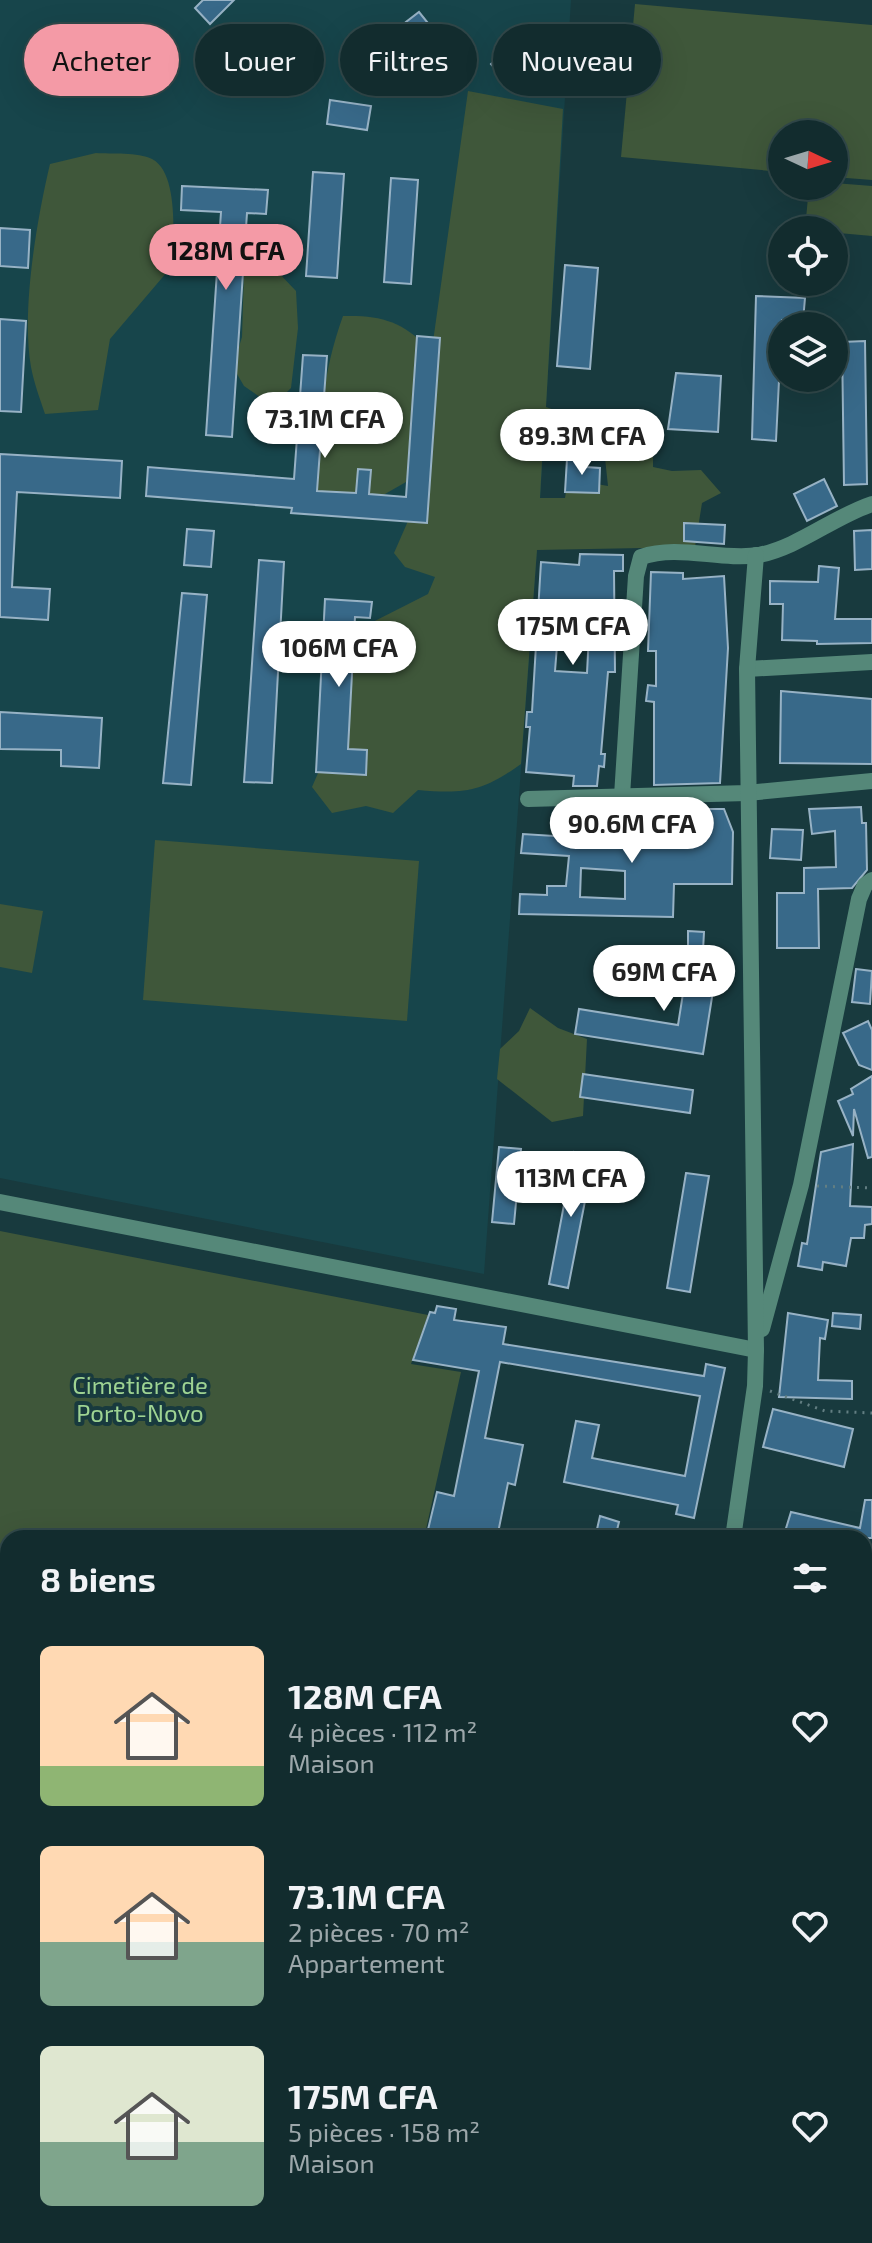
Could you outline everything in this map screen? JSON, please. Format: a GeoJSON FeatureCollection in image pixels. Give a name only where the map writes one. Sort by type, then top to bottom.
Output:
{"type":"FeatureCollection","features":[{"type":"Feature","properties":{"kind":"street"},"geometry":{"type":"LineString","coordinates":[[622,796],[636,576],[641,557],[659,551],[756,555],[795,542],[834,519],[872,504]]}},
{"type":"Feature","properties":{"kind":"street"},"geometry":{"type":"LineString","coordinates":[[734,1530],[755,1386],[756,1350],[747,669],[756,555]]}},
{"type":"Feature","properties":{"kind":"street"},"geometry":{"type":"LineString","coordinates":[[747,669],[872,662]]}},
{"type":"Feature","properties":{"kind":"street"},"geometry":{"type":"LineString","coordinates":[[528,799],[747,793],[872,781]]}},
{"type":"Feature","properties":{"kind":"street"},"geometry":{"type":"LineString","coordinates":[[756,1350],[801,1185],[859,899],[865,885],[872,880]]}},
{"type":"Feature","properties":{"kind":"street"},"geometry":{"type":"LineString","coordinates":[[0,1202],[756,1350]]}},
{"type":"Feature","properties":{"kind":"path"},"geometry":{"type":"LineString","coordinates":[[801,1185],[872,1188]]}},
{"type":"Feature","properties":{"kind":"path"},"geometry":{"type":"LineString","coordinates":[[755,1386],[825,1411],[872,1413]]}},
{"type":"Feature","properties":{"kind":"shaded area"},"geometry":{"type":"Polygon","coordinates":[[[0,0],[571,0],[570,24],[493,24],[493,96],[565,96],[537,550],[484,1274],[0,1178],[0,0]]]}},
{"type":"Feature","properties":{"kind":"green space"},"geometry":{"type":"Polygon","coordinates":[[[635,4],[872,25],[872,180],[848,178],[848,120],[768,120],[768,171],[621,157],[627,96],[661,96],[661,24],[633,24],[635,4]]]}},
{"type":"Feature","properties":{"kind":"green space"},"geometry":{"type":"Polygon","coordinates":[[[477,93],[563,109],[546,407],[618,433],[653,441],[653,467],[672,471],[701,470],[721,493],[702,503],[695,547],[537,550],[521,764],[484,786],[448,792],[418,790],[393,813],[366,806],[332,813],[312,787],[322,764],[355,631],[428,594],[435,577],[405,567],[394,553],[408,521],[467,96],[477,96],[477,93]],[[543,444],[540,498],[565,498],[568,479],[608,486],[605,458],[543,444]]]}},
{"type":"Feature","properties":{"kind":"green space"},"geometry":{"type":"Polygon","coordinates":[[[96,153],[139,155],[161,166],[171,191],[173,207],[173,265],[110,339],[98,410],[45,414],[32,373],[28,344],[29,292],[40,211],[50,164],[96,153]]]}},
{"type":"Feature","properties":{"kind":"green space"},"geometry":{"type":"Polygon","coordinates":[[[848,184],[872,186],[872,236],[848,234],[848,216],[806,216],[808,200],[848,200],[848,184]]]}},
{"type":"Feature","properties":{"kind":"green space"},"geometry":{"type":"Polygon","coordinates":[[[274,268],[296,291],[298,328],[291,388],[273,406],[244,386],[233,367],[242,337],[244,271],[274,268]]]}},
{"type":"Feature","properties":{"kind":"green space"},"geometry":{"type":"Polygon","coordinates":[[[343,316],[390,322],[409,331],[428,348],[406,482],[378,498],[317,492],[322,403],[330,359],[343,316]]]}},
{"type":"Feature","properties":{"kind":"green space"},"geometry":{"type":"Polygon","coordinates":[[[155,840],[419,861],[407,1021],[143,1000],[155,840]]]}},
{"type":"Feature","properties":{"kind":"green space"},"geometry":{"type":"Polygon","coordinates":[[[0,904],[43,911],[32,973],[0,967],[0,904]]]}},
{"type":"Feature","properties":{"kind":"green space"},"geometry":{"type":"Polygon","coordinates":[[[530,1008],[558,1028],[587,1039],[583,1116],[552,1122],[497,1079],[500,1049],[519,1031],[530,1008]]]}},
{"type":"Feature","properties":{"kind":"green space","name":"Cimetière de Porto-Novo"},"geometry":{"type":"Polygon","coordinates":[[[0,1231],[428,1315],[411,1364],[461,1372],[426,1530],[0,1530],[0,1231]]]}},
{"type":"Feature","properties":{"kind":"building"},"geometry":{"type":"Polygon","coordinates":[[[203,0],[234,0],[210,24],[195,8],[203,0]]]}},
{"type":"Feature","properties":{"kind":"building"},"geometry":{"type":"Polygon","coordinates":[[[419,12],[429,24],[408,24],[406,22],[419,12]]]}},
{"type":"Feature","properties":{"kind":"building"},"geometry":{"type":"Polygon","coordinates":[[[330,100],[371,106],[367,130],[327,124],[330,100]]]}},
{"type":"Feature","properties":{"kind":"building"},"geometry":{"type":"Polygon","coordinates":[[[313,172],[344,174],[337,278],[306,276],[313,172]]]}},
{"type":"Feature","properties":{"kind":"building"},"geometry":{"type":"Polygon","coordinates":[[[391,178],[418,180],[411,284],[384,282],[391,178]]]}},
{"type":"Feature","properties":{"kind":"building"},"geometry":{"type":"Polygon","coordinates":[[[182,186],[268,190],[266,214],[247,213],[232,437],[206,435],[221,212],[181,210],[182,186]]]}},
{"type":"Feature","properties":{"kind":"building"},"geometry":{"type":"Polygon","coordinates":[[[0,228],[30,230],[28,268],[0,266],[0,228]]]}},
{"type":"Feature","properties":{"kind":"building"},"geometry":{"type":"Polygon","coordinates":[[[565,265],[598,268],[590,369],[557,366],[565,265]]]}},
{"type":"Feature","properties":{"kind":"building"},"geometry":{"type":"Polygon","coordinates":[[[756,296],[805,298],[804,312],[768,312],[768,392],[778,392],[776,441],[752,439],[756,296]]]}},
{"type":"Feature","properties":{"kind":"building"},"geometry":{"type":"Polygon","coordinates":[[[0,319],[26,321],[21,412],[0,411],[0,319]]]}},
{"type":"Feature","properties":{"kind":"building"},"geometry":{"type":"Polygon","coordinates":[[[417,336],[440,338],[427,523],[291,513],[292,508],[146,496],[148,467],[294,479],[303,355],[327,356],[317,491],[356,493],[358,469],[371,470],[369,494],[406,497],[417,336]]]}},
{"type":"Feature","properties":{"kind":"building"},"geometry":{"type":"Polygon","coordinates":[[[865,341],[867,484],[844,485],[843,392],[848,392],[848,342],[865,341]]]}},
{"type":"Feature","properties":{"kind":"building"},"geometry":{"type":"Polygon","coordinates":[[[676,373],[721,376],[718,432],[668,429],[676,373]]]}},
{"type":"Feature","properties":{"kind":"building"},"geometry":{"type":"Polygon","coordinates":[[[0,454],[122,461],[120,498],[17,492],[12,587],[50,589],[48,620],[0,617],[0,454]]]}},
{"type":"Feature","properties":{"kind":"building"},"geometry":{"type":"Polygon","coordinates":[[[567,459],[586,460],[586,467],[600,468],[599,493],[565,492],[567,459]]]}},
{"type":"Feature","properties":{"kind":"building"},"geometry":{"type":"Polygon","coordinates":[[[824,479],[837,506],[807,521],[794,494],[824,479]]]}},
{"type":"Feature","properties":{"kind":"building"},"geometry":{"type":"Polygon","coordinates":[[[684,523],[725,525],[724,544],[684,541],[684,523]]]}},
{"type":"Feature","properties":{"kind":"building"},"geometry":{"type":"Polygon","coordinates":[[[187,529],[214,531],[211,567],[184,565],[187,529]]]}},
{"type":"Feature","properties":{"kind":"building"},"geometry":{"type":"Polygon","coordinates":[[[872,530],[872,569],[855,570],[854,531],[872,530]]]}},
{"type":"Feature","properties":{"kind":"building"},"geometry":{"type":"Polygon","coordinates":[[[580,554],[623,555],[623,571],[614,571],[615,672],[608,672],[601,754],[605,754],[604,767],[599,766],[597,786],[573,786],[574,776],[526,772],[530,727],[526,727],[527,712],[532,712],[541,562],[579,565],[580,554]],[[558,633],[555,671],[587,673],[589,634],[558,633]]]}},
{"type":"Feature","properties":{"kind":"building"},"geometry":{"type":"Polygon","coordinates":[[[259,560],[284,562],[272,783],[244,782],[259,560]]]}},
{"type":"Feature","properties":{"kind":"building"},"geometry":{"type":"Polygon","coordinates":[[[819,566],[839,568],[835,619],[872,619],[872,643],[817,644],[817,641],[782,640],[783,604],[770,604],[770,581],[818,582],[819,566]]]}},
{"type":"Feature","properties":{"kind":"building"},"geometry":{"type":"Polygon","coordinates":[[[651,572],[683,573],[683,579],[724,576],[728,648],[720,783],[654,785],[654,702],[646,701],[648,685],[656,686],[656,651],[648,651],[651,572]]]}},
{"type":"Feature","properties":{"kind":"building"},"geometry":{"type":"Polygon","coordinates":[[[182,593],[207,595],[191,785],[163,783],[182,593]]]}},
{"type":"Feature","properties":{"kind":"building"},"geometry":{"type":"Polygon","coordinates":[[[325,599],[372,602],[370,618],[355,617],[348,749],[367,750],[366,775],[316,772],[325,599]]]}},
{"type":"Feature","properties":{"kind":"building"},"geometry":{"type":"Polygon","coordinates":[[[781,691],[872,699],[872,764],[780,763],[781,691]]]}},
{"type":"Feature","properties":{"kind":"building"},"geometry":{"type":"Polygon","coordinates":[[[0,712],[102,718],[99,768],[61,766],[61,750],[0,749],[0,712]]]}},
{"type":"Feature","properties":{"kind":"building"},"geometry":{"type":"Polygon","coordinates":[[[861,807],[862,823],[866,823],[867,870],[852,888],[818,889],[819,948],[777,948],[777,893],[804,893],[804,868],[836,867],[835,831],[812,834],[809,809],[861,807]]]}},
{"type":"Feature","properties":{"kind":"building"},"geometry":{"type":"Polygon","coordinates":[[[700,809],[724,809],[733,832],[732,884],[674,884],[673,917],[519,914],[520,894],[547,895],[547,886],[566,886],[569,856],[521,853],[523,834],[570,837],[571,820],[627,824],[627,819],[695,821],[695,816],[700,817],[700,809]],[[581,868],[580,897],[625,899],[625,871],[581,868]]]}},
{"type":"Feature","properties":{"kind":"building"},"geometry":{"type":"Polygon","coordinates":[[[772,829],[803,830],[801,860],[770,858],[772,829]]]}},
{"type":"Feature","properties":{"kind":"building"},"geometry":{"type":"Polygon","coordinates":[[[688,931],[704,932],[702,970],[716,972],[703,1054],[575,1034],[579,1009],[678,1025],[688,962],[688,931]]]}},
{"type":"Feature","properties":{"kind":"building"},"geometry":{"type":"Polygon","coordinates":[[[856,969],[872,971],[870,1004],[852,1002],[856,969]]]}},
{"type":"Feature","properties":{"kind":"building"},"geometry":{"type":"Polygon","coordinates":[[[868,1021],[872,1030],[872,1070],[859,1065],[843,1033],[868,1021]]]}},
{"type":"Feature","properties":{"kind":"building"},"geometry":{"type":"Polygon","coordinates":[[[583,1074],[693,1090],[690,1113],[580,1097],[583,1074]]]}},
{"type":"Feature","properties":{"kind":"building"},"geometry":{"type":"Polygon","coordinates":[[[872,1076],[872,1157],[868,1158],[854,1109],[853,1136],[838,1101],[853,1094],[851,1089],[872,1076]]]}},
{"type":"Feature","properties":{"kind":"building"},"geometry":{"type":"Polygon","coordinates":[[[853,1144],[850,1206],[872,1207],[872,1224],[865,1225],[864,1238],[851,1238],[846,1266],[823,1262],[822,1270],[798,1266],[802,1243],[807,1244],[821,1152],[853,1144]]]}},
{"type":"Feature","properties":{"kind":"building"},"geometry":{"type":"Polygon","coordinates":[[[499,1147],[521,1149],[514,1224],[492,1222],[499,1147]]]}},
{"type":"Feature","properties":{"kind":"building"},"geometry":{"type":"Polygon","coordinates":[[[574,1152],[594,1155],[568,1288],[549,1284],[574,1152]]]}},
{"type":"Feature","properties":{"kind":"building"},"geometry":{"type":"Polygon","coordinates":[[[686,1173],[709,1176],[690,1292],[667,1288],[686,1173]]]}},
{"type":"Feature","properties":{"kind":"building"},"geometry":{"type":"Polygon","coordinates":[[[437,1306],[456,1309],[454,1320],[506,1327],[503,1344],[704,1376],[706,1364],[725,1368],[694,1518],[676,1514],[678,1505],[564,1482],[576,1421],[599,1425],[592,1458],[685,1476],[700,1396],[500,1362],[485,1438],[523,1445],[515,1485],[508,1483],[499,1530],[428,1530],[437,1492],[454,1496],[479,1371],[413,1360],[430,1312],[435,1313],[437,1306]]]}},
{"type":"Feature","properties":{"kind":"building"},"geometry":{"type":"Polygon","coordinates":[[[788,1313],[828,1320],[825,1339],[820,1338],[818,1380],[852,1381],[852,1399],[779,1397],[788,1313]]]}},
{"type":"Feature","properties":{"kind":"building"},"geometry":{"type":"Polygon","coordinates":[[[833,1313],[861,1315],[860,1329],[832,1326],[833,1313]]]}},
{"type":"Feature","properties":{"kind":"building"},"geometry":{"type":"Polygon","coordinates":[[[773,1409],[853,1429],[844,1467],[763,1447],[773,1409]]]}},
{"type":"Feature","properties":{"kind":"building"},"geometry":{"type":"Polygon","coordinates":[[[865,1500],[872,1500],[872,1530],[785,1530],[791,1512],[860,1528],[865,1500]]]}},
{"type":"Feature","properties":{"kind":"building"},"geometry":{"type":"Polygon","coordinates":[[[600,1516],[619,1522],[617,1530],[597,1530],[600,1516]]]}}]}
